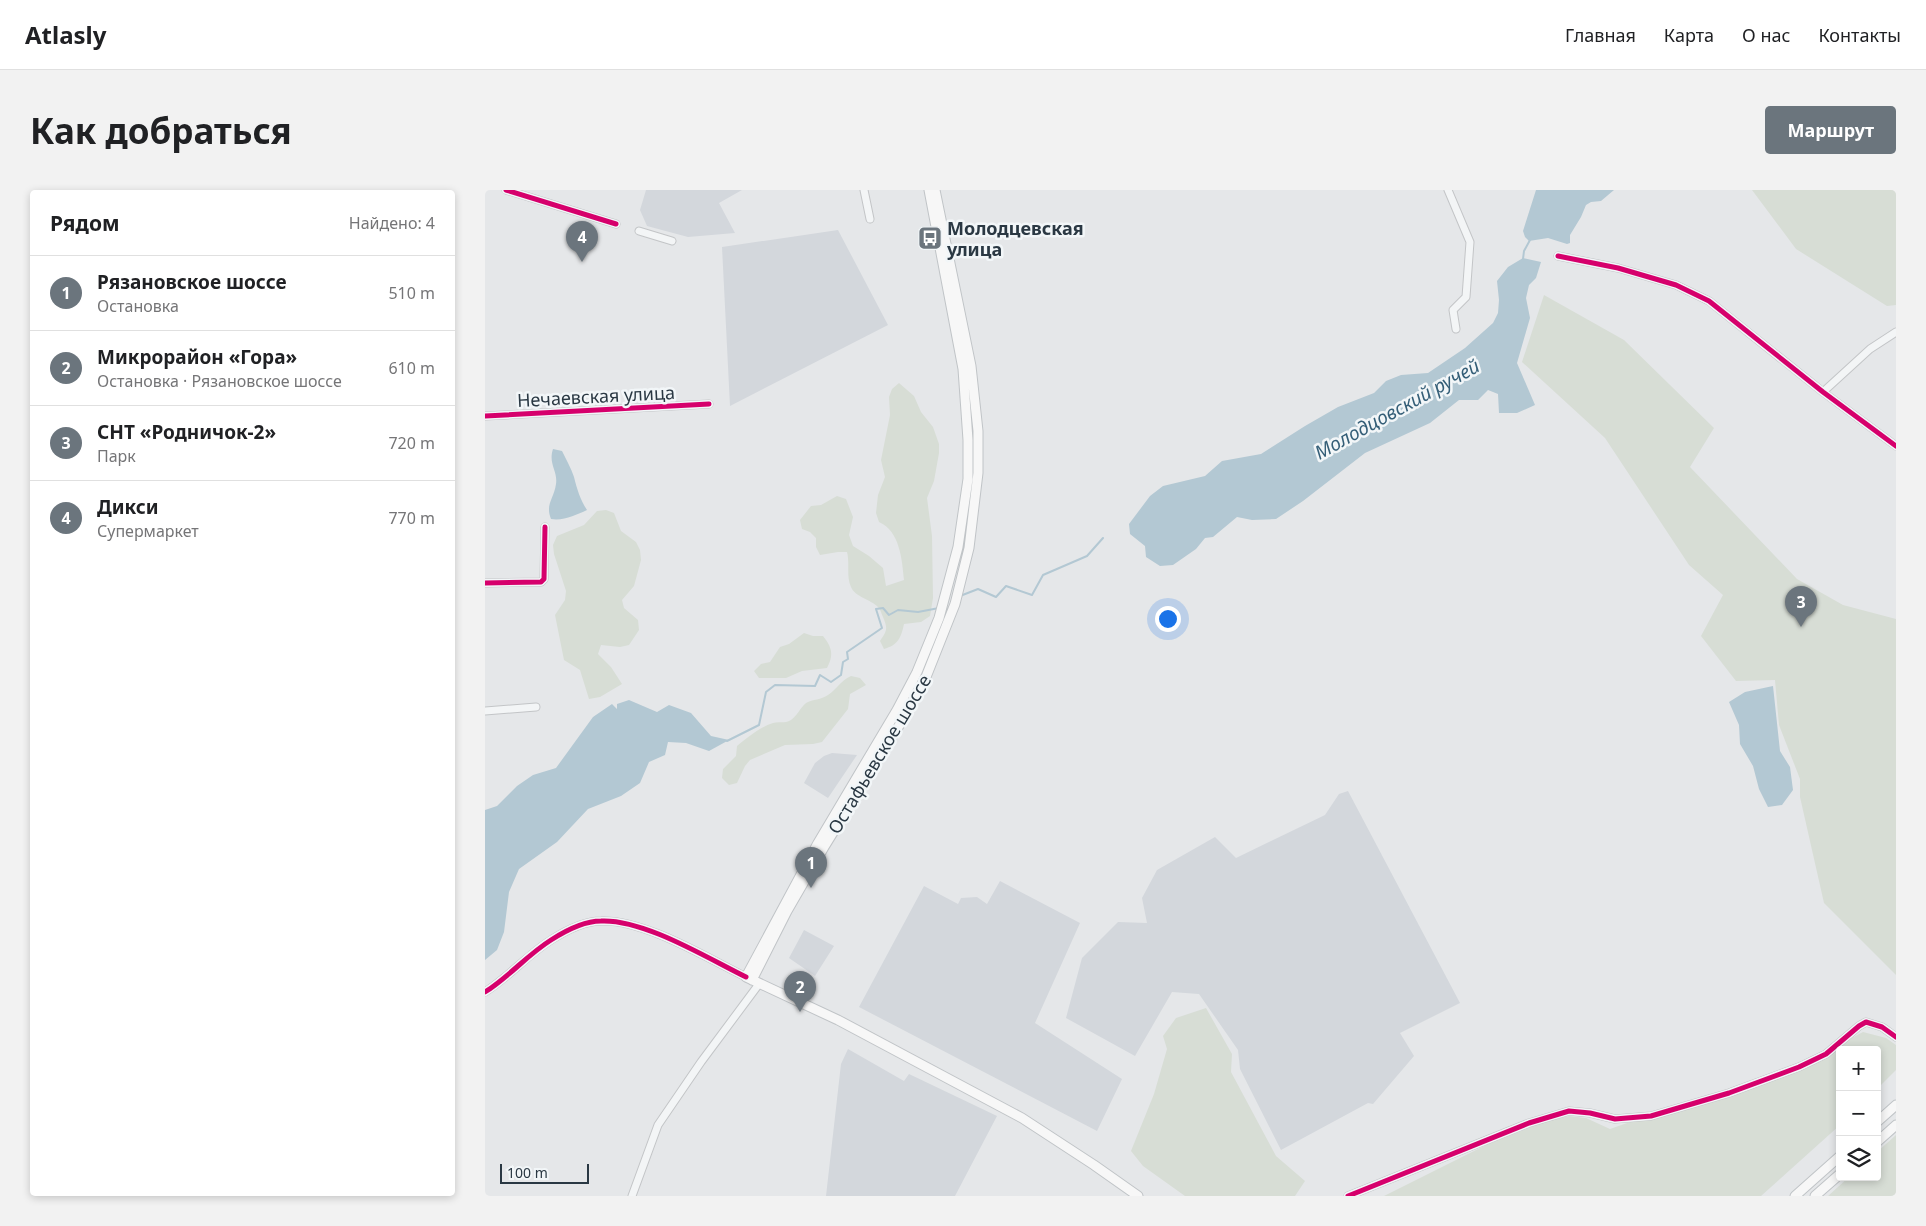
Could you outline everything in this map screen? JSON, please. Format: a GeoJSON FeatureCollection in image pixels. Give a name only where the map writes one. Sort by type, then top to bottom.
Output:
{"type":"FeatureCollection","features":[{"type":"Feature","properties":{"kind":"main road","name":"Остафьевское шоссе"},"geometry":{"type":"LineString","coordinates":[[753,980],[818,843],[897,710],[917,672],[939,618],[958,547],[968,479],[968,440],[963,369],[929,190]]}},
{"type":"Feature","properties":{"kind":"main road","name":"Остафьевское шоссе"},"geometry":{"type":"LineString","coordinates":[[753,980],[787,911],[927,678],[955,604],[969,548],[978,472],[978,431],[971,366],[935,190]]}},
{"type":"Feature","properties":{"kind":"main road"},"geometry":{"type":"LineString","coordinates":[[753,980],[838,1020],[1022,1118],[1138,1196]]}},
{"type":"Feature","properties":{"kind":"main road"},"geometry":{"type":"LineString","coordinates":[[1881,1119],[1896,1106]]}},
{"type":"Feature","properties":{"kind":"main road"},"geometry":{"type":"LineString","coordinates":[[1881,1138],[1896,1125]]}},
{"type":"Feature","properties":{"kind":"main road"},"geometry":{"type":"LineString","coordinates":[[1795,1196],[1836,1160]]}},
{"type":"Feature","properties":{"kind":"main road"},"geometry":{"type":"LineString","coordinates":[[1815,1196],[1836,1178]]}},
{"type":"Feature","properties":{"kind":"street"},"geometry":{"type":"LineString","coordinates":[[506,190],[616,224]]}},
{"type":"Feature","properties":{"kind":"street"},"geometry":{"type":"LineString","coordinates":[[863,190],[870,219]]}},
{"type":"Feature","properties":{"kind":"street"},"geometry":{"type":"LineString","coordinates":[[1448,190],[1471,242],[1466,297],[1453,310],[1457,329]]}},
{"type":"Feature","properties":{"kind":"street"},"geometry":{"type":"LineString","coordinates":[[639,231],[672,241]]}},
{"type":"Feature","properties":{"kind":"street"},"geometry":{"type":"LineString","coordinates":[[1558,256],[1618,268],[1676,285],[1709,301],[1823,392],[1896,446]]}},
{"type":"Feature","properties":{"kind":"street"},"geometry":{"type":"LineString","coordinates":[[1823,392],[1870,349],[1896,332]]}},
{"type":"Feature","properties":{"kind":"street","name":"Нечаевская улица"},"geometry":{"type":"LineString","coordinates":[[485,416],[709,404]]}},
{"type":"Feature","properties":{"kind":"street"},"geometry":{"type":"LineString","coordinates":[[485,583],[541,582],[544,579],[545,527]]}},
{"type":"Feature","properties":{"kind":"street"},"geometry":{"type":"LineString","coordinates":[[485,711],[536,707]]}},
{"type":"Feature","properties":{"kind":"street"},"geometry":{"type":"LineString","coordinates":[[485,992],[553,938],[584,924],[599,921],[617,921],[666,938],[753,980],[658,1125],[632,1196]]}},
{"type":"Feature","properties":{"kind":"street"},"geometry":{"type":"LineString","coordinates":[[1347,1196],[1529,1123],[1569,1111],[1615,1119],[1651,1116],[1729,1093],[1827,1054],[1866,1022],[1882,1027],[1896,1037]]}},
{"type":"Feature","properties":{"kind":"shaded area"},"geometry":{"type":"Polygon","coordinates":[[[646,190],[742,190],[719,203],[735,233],[688,237],[647,226],[640,210],[646,190]]]}},
{"type":"Feature","properties":{"kind":"shaded area"},"geometry":{"type":"Polygon","coordinates":[[[1752,190],[1896,190],[1896,305],[1887,306],[1796,249],[1752,190]]]}},
{"type":"Feature","properties":{"kind":"shaded area"},"geometry":{"type":"Polygon","coordinates":[[[838,230],[888,325],[730,406],[722,247],[838,230]]]}},
{"type":"Feature","properties":{"kind":"shaded area"},"geometry":{"type":"Polygon","coordinates":[[[1544,295],[1624,340],[1714,428],[1690,467],[1797,579],[1843,605],[1896,619],[1896,975],[1824,903],[1800,797],[1800,779],[1779,725],[1775,680],[1736,681],[1701,636],[1723,595],[1689,565],[1605,438],[1522,362],[1544,295]]]}},
{"type":"Feature","properties":{"kind":"shaded area"},"geometry":{"type":"Polygon","coordinates":[[[899,383],[914,396],[921,412],[933,427],[939,444],[934,481],[927,498],[932,536],[933,598],[930,616],[921,622],[904,624],[898,640],[893,645],[884,649],[880,641],[886,630],[885,621],[878,607],[859,596],[851,587],[847,552],[820,555],[816,547],[816,538],[810,532],[802,529],[800,520],[811,506],[821,505],[837,496],[846,499],[853,517],[849,535],[853,546],[883,568],[886,586],[904,580],[901,555],[896,539],[886,526],[879,522],[876,513],[878,495],[885,477],[881,460],[890,415],[889,397],[892,389],[899,383]]]}},
{"type":"Feature","properties":{"kind":"shaded area"},"geometry":{"type":"Polygon","coordinates":[[[606,510],[614,513],[621,531],[636,542],[640,550],[641,560],[634,586],[622,600],[624,608],[638,620],[639,630],[629,645],[620,647],[601,645],[598,654],[611,667],[622,684],[600,697],[589,699],[580,670],[564,660],[555,615],[565,600],[566,591],[553,545],[557,536],[584,525],[597,511],[606,510]]]}},
{"type":"Feature","properties":{"kind":"shaded area"},"geometry":{"type":"Polygon","coordinates":[[[804,633],[813,636],[823,636],[826,640],[831,651],[831,659],[827,668],[802,671],[786,678],[759,678],[754,671],[761,664],[770,662],[780,647],[789,644],[804,633]]]}},
{"type":"Feature","properties":{"kind":"shaded area"},"geometry":{"type":"Polygon","coordinates":[[[851,676],[860,678],[866,685],[850,694],[848,709],[822,742],[785,745],[750,760],[737,783],[729,785],[722,778],[723,769],[736,756],[737,746],[768,725],[791,720],[806,703],[825,697],[851,676]]]}},
{"type":"Feature","properties":{"kind":"shaded area"},"geometry":{"type":"Polygon","coordinates":[[[832,753],[857,755],[828,798],[804,783],[815,763],[832,753]]]}},
{"type":"Feature","properties":{"kind":"shaded area"},"geometry":{"type":"Polygon","coordinates":[[[1348,791],[1460,1003],[1400,1033],[1414,1056],[1373,1104],[1368,1103],[1281,1150],[1240,1069],[1238,1050],[1199,994],[1172,992],[1135,1056],[1066,1018],[1082,958],[1118,922],[1147,923],[1142,898],[1157,870],[1215,837],[1236,858],[1325,815],[1339,794],[1348,791]]]}},
{"type":"Feature","properties":{"kind":"shaded area"},"geometry":{"type":"Polygon","coordinates":[[[1000,881],[1080,923],[1035,1023],[1122,1079],[1097,1131],[859,1007],[924,886],[958,904],[961,898],[977,897],[987,904],[1000,881]]]}},
{"type":"Feature","properties":{"kind":"shaded area"},"geometry":{"type":"Polygon","coordinates":[[[804,930],[834,946],[815,976],[789,958],[804,930]]]}},
{"type":"Feature","properties":{"kind":"shaded area"},"geometry":{"type":"Polygon","coordinates":[[[1206,1008],[1232,1054],[1231,1072],[1276,1156],[1305,1181],[1295,1196],[1185,1196],[1143,1166],[1131,1151],[1154,1094],[1167,1049],[1163,1036],[1176,1018],[1206,1008]]]}},
{"type":"Feature","properties":{"kind":"shaded area"},"geometry":{"type":"Polygon","coordinates":[[[1863,1032],[1886,1038],[1896,1045],[1896,1070],[1881,1085],[1881,1046],[1839,1046],[1863,1032]]]}},
{"type":"Feature","properties":{"kind":"shaded area"},"geometry":{"type":"Polygon","coordinates":[[[1836,1048],[1836,1129],[1761,1196],[1384,1196],[1488,1144],[1546,1121],[1569,1116],[1586,1118],[1610,1129],[1693,1106],[1821,1060],[1836,1048]]]}},
{"type":"Feature","properties":{"kind":"shaded area"},"geometry":{"type":"Polygon","coordinates":[[[848,1049],[904,1081],[909,1074],[997,1116],[955,1196],[826,1196],[841,1064],[848,1049]]]}},
{"type":"Feature","properties":{"kind":"shaded area"},"geometry":{"type":"Polygon","coordinates":[[[1896,1135],[1896,1196],[1828,1196],[1845,1181],[1881,1181],[1881,1148],[1896,1135]]]}},
{"type":"Feature","properties":{"kind":"water"},"geometry":{"type":"Polygon","coordinates":[[[1536,190],[1614,190],[1601,201],[1591,202],[1586,205],[1570,235],[1570,243],[1567,244],[1548,238],[1529,241],[1525,237],[1523,231],[1536,190]]]}},
{"type":"Feature","properties":{"kind":"water"},"geometry":{"type":"Polygon","coordinates":[[[1523,258],[1541,262],[1536,278],[1529,285],[1526,298],[1530,318],[1517,363],[1535,405],[1517,413],[1499,413],[1498,394],[1488,390],[1478,400],[1459,400],[1430,423],[1365,453],[1303,501],[1276,519],[1252,520],[1237,517],[1213,537],[1205,538],[1196,549],[1173,565],[1160,566],[1146,557],[1145,546],[1130,534],[1129,524],[1150,496],[1163,486],[1205,476],[1222,461],[1261,454],[1338,407],[1374,393],[1386,381],[1401,375],[1428,373],[1465,348],[1493,323],[1498,313],[1497,281],[1508,267],[1523,258]]]}},
{"type":"Feature","properties":{"kind":"water"},"geometry":{"type":"Polygon","coordinates":[[[553,449],[562,451],[587,510],[561,519],[551,519],[549,514],[549,505],[556,484],[556,475],[552,463],[553,449]]]}},
{"type":"Feature","properties":{"kind":"water"},"geometry":{"type":"Polygon","coordinates":[[[1773,686],[1780,751],[1790,767],[1793,790],[1782,805],[1768,807],[1759,789],[1753,766],[1740,744],[1739,725],[1729,702],[1745,692],[1773,686]]]}},
{"type":"Feature","properties":{"kind":"water"},"geometry":{"type":"Polygon","coordinates":[[[629,700],[657,712],[669,705],[691,713],[711,736],[729,740],[709,751],[686,743],[668,742],[665,755],[649,762],[640,783],[621,796],[588,809],[557,842],[519,869],[509,892],[504,932],[497,950],[485,960],[485,810],[497,806],[517,786],[533,775],[556,768],[593,717],[612,704],[617,709],[617,704],[629,700]]]}},
{"type":"Feature","properties":{"kind":"waterway","name":"Молодцовский ручей"},"geometry":{"type":"LineString","coordinates":[[1523,259],[1524,251],[1530,240]]}},
{"type":"Feature","properties":{"kind":"waterway","name":"Молодцовский ручей"},"geometry":{"type":"LineString","coordinates":[[960,596],[978,589],[996,597],[1006,586],[1032,595],[1043,575],[1087,556],[1103,538]]}},
{"type":"Feature","properties":{"kind":"waterway","name":"Молодцовский ручей"},"geometry":{"type":"LineString","coordinates":[[727,741],[759,725],[766,692],[775,685],[815,686],[820,675],[831,682],[841,675],[843,662],[848,659],[847,652],[882,628],[876,609],[883,608],[889,615],[898,610],[918,612],[939,608]]}},
{"type":"Feature","properties":{"kind":"cycle path"},"geometry":{"type":"LineString","coordinates":[[506,190],[616,224]]}},
{"type":"Feature","properties":{"kind":"cycle path"},"geometry":{"type":"LineString","coordinates":[[1558,256],[1618,268],[1676,285],[1709,301],[1823,392],[1896,446]]}},
{"type":"Feature","properties":{"kind":"cycle path"},"geometry":{"type":"LineString","coordinates":[[485,416],[709,404]]}},
{"type":"Feature","properties":{"kind":"cycle path"},"geometry":{"type":"LineString","coordinates":[[485,583],[541,582],[544,579],[545,527]]}},
{"type":"Feature","properties":{"kind":"cycle path"},"geometry":{"type":"LineString","coordinates":[[485,992],[542,946],[568,930],[595,921],[618,922],[655,933],[694,950],[746,977]]}},
{"type":"Feature","properties":{"kind":"cycle path"},"geometry":{"type":"LineString","coordinates":[[1348,1196],[1529,1123],[1569,1111],[1590,1113],[1615,1119],[1651,1116],[1729,1093],[1799,1067],[1826,1054],[1866,1022],[1882,1027],[1896,1037]]}},
{"type":"Feature","properties":{"kind":"place","name":"Молодцевская улица"},"geometry":{"type":"Point","coordinates":[930,238]}},
{"type":"Feature","properties":{"kind":"place","name":"Дикси"},"geometry":{"type":"Point","coordinates":[582,262]}},
{"type":"Feature","properties":{"kind":"place","name":"СНТ «Родничок-2»"},"geometry":{"type":"Point","coordinates":[1801,627]}},
{"type":"Feature","properties":{"kind":"place","name":"Рязановское шоссе"},"geometry":{"type":"Point","coordinates":[811,888]}},
{"type":"Feature","properties":{"kind":"place","name":"Микрорайон «Гора»"},"geometry":{"type":"Point","coordinates":[800,1012]}}]}
